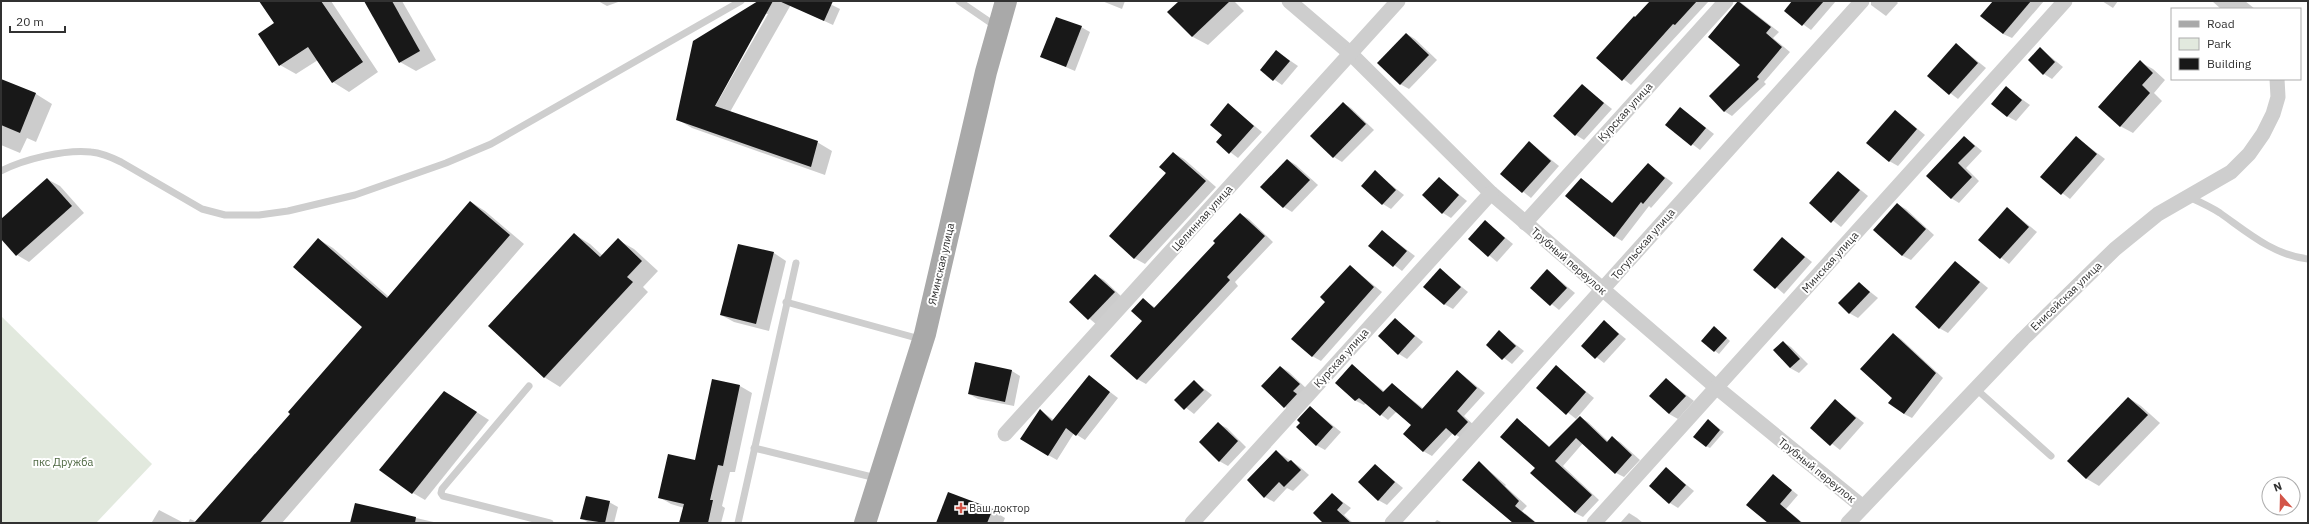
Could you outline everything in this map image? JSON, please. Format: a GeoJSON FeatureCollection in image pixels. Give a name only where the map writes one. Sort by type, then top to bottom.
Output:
{"type":"FeatureCollection","features":[{"type":"Feature","properties":{"kind":"main road","name":"Яминская улица"},"geometry":{"type":"LineString","coordinates":[[865,523],[923,340],[986,72],[1006,1]]}},
{"type":"Feature","properties":{"kind":"street","name":"Трубный переулок"},"geometry":{"type":"LineString","coordinates":[[1289,1],[1351,54],[1491,193],[1525,223],[1716,387],[1863,507]]}},
{"type":"Feature","properties":{"kind":"street","name":"Целинная улица"},"geometry":{"type":"LineString","coordinates":[[1005,434],[1398,1]]}},
{"type":"Feature","properties":{"kind":"street","name":"Курская улица"},"geometry":{"type":"LineString","coordinates":[[1525,223],[1726,1]]}},
{"type":"Feature","properties":{"kind":"street","name":"Тогульская улица"},"geometry":{"type":"LineString","coordinates":[[1392,523],[1862,1]]}},
{"type":"Feature","properties":{"kind":"street","name":"Минская улица"},"geometry":{"type":"LineString","coordinates":[[1594,523],[2065,1]]}},
{"type":"Feature","properties":{"kind":"street","name":"Енисейская улица"},"geometry":{"type":"LineString","coordinates":[[1848,523],[1975,388],[2076,285],[2115,249],[2158,214],[2190,197],[2231,172],[2249,154],[2263,134],[2273,114],[2278,97],[2277,80]]}},
{"type":"Feature","properties":{"kind":"street","name":"Курская улица"},"geometry":{"type":"LineString","coordinates":[[1192,523],[1491,193]]}},
{"type":"Feature","properties":{"kind":"lane"},"geometry":{"type":"LineString","coordinates":[[1,171],[27,160],[72,152],[91,152],[108,156],[121,162],[202,209],[225,215],[259,215],[319,204],[390,184],[491,144],[741,1]]}},
{"type":"Feature","properties":{"kind":"lane"},"geometry":{"type":"LineString","coordinates":[[959,1],[998,28]]}},
{"type":"Feature","properties":{"kind":"lane"},"geometry":{"type":"LineString","coordinates":[[2190,197],[2219,212],[2263,243],[2283,252],[2308,258]]}},
{"type":"Feature","properties":{"kind":"lane"},"geometry":{"type":"LineString","coordinates":[[738,523],[786,302],[796,263]]}},
{"type":"Feature","properties":{"kind":"lane"},"geometry":{"type":"LineString","coordinates":[[786,302],[871,327],[923,340]]}},
{"type":"Feature","properties":{"kind":"lane"},"geometry":{"type":"LineString","coordinates":[[529,386],[442,489],[441,493],[443,496],[550,523]]}},
{"type":"Feature","properties":{"kind":"lane"},"geometry":{"type":"LineString","coordinates":[[1975,388],[2051,456]]}},
{"type":"Feature","properties":{"kind":"lane"},"geometry":{"type":"LineString","coordinates":[[754,448],[879,479]]}},
{"type":"Feature","properties":{"kind":"green space","name":"пкс Дружба"},"geometry":{"type":"Polygon","coordinates":[[[1,316],[152,464],[96,523],[1,523],[1,316]]]}},
{"type":"Feature","properties":{"kind":"building"},"geometry":{"type":"Polygon","coordinates":[[[259,1],[321,1],[363,62],[332,83],[308,47],[279,66],[258,34],[274,23],[259,1]]]}},
{"type":"Feature","properties":{"kind":"building"},"geometry":{"type":"Polygon","coordinates":[[[364,1],[392,1],[420,51],[399,63],[364,1]]]}},
{"type":"Feature","properties":{"kind":"building"},"geometry":{"type":"Polygon","coordinates":[[[758,1],[773,1],[715,106],[818,141],[811,167],[676,120],[693,41],[758,1]]]}},
{"type":"Feature","properties":{"kind":"building"},"geometry":{"type":"Polygon","coordinates":[[[779,1],[833,1],[824,21],[779,1]]]}},
{"type":"Feature","properties":{"kind":"building"},"geometry":{"type":"Polygon","coordinates":[[[1179,1],[1230,1],[1192,37],[1167,12],[1179,1]]]}},
{"type":"Feature","properties":{"kind":"building"},"geometry":{"type":"Polygon","coordinates":[[[1650,1],[1697,1],[1675,25],[1673,24],[1622,81],[1596,58],[1634,16],[1635,17],[1650,1]]]}},
{"type":"Feature","properties":{"kind":"building"},"geometry":{"type":"Polygon","coordinates":[[[1738,1],[1771,27],[1766,33],[1782,47],[1757,77],[1759,79],[1724,112],[1709,96],[1740,65],[1708,37],[1738,1]]]}},
{"type":"Feature","properties":{"kind":"building"},"geometry":{"type":"Polygon","coordinates":[[[1792,1],[1824,1],[1802,26],[1784,11],[1792,1]]]}},
{"type":"Feature","properties":{"kind":"building"},"geometry":{"type":"Polygon","coordinates":[[[1993,1],[2031,1],[2003,34],[1980,16],[1993,1]]]}},
{"type":"Feature","properties":{"kind":"building"},"geometry":{"type":"Polygon","coordinates":[[[1056,17],[1082,26],[1066,67],[1040,57],[1056,17]]]}},
{"type":"Feature","properties":{"kind":"building"},"geometry":{"type":"Polygon","coordinates":[[[1406,33],[1429,55],[1400,85],[1377,63],[1406,33]]]}},
{"type":"Feature","properties":{"kind":"building"},"geometry":{"type":"Polygon","coordinates":[[[1956,43],[1978,63],[1949,95],[1927,76],[1956,43]]]}},
{"type":"Feature","properties":{"kind":"building"},"geometry":{"type":"Polygon","coordinates":[[[2040,47],[2055,62],[2043,75],[2028,60],[2040,47]]]}},
{"type":"Feature","properties":{"kind":"building"},"geometry":{"type":"Polygon","coordinates":[[[1276,50],[1290,61],[1273,81],[1260,70],[1276,50]]]}},
{"type":"Feature","properties":{"kind":"building"},"geometry":{"type":"Polygon","coordinates":[[[2140,60],[2153,73],[2142,85],[2150,93],[2120,127],[2098,107],[2140,60]]]}},
{"type":"Feature","properties":{"kind":"building"},"geometry":{"type":"Polygon","coordinates":[[[1,79],[36,93],[20,133],[1,125],[1,79]]]}},
{"type":"Feature","properties":{"kind":"building"},"geometry":{"type":"Polygon","coordinates":[[[1582,84],[1604,103],[1575,136],[1553,116],[1582,84]]]}},
{"type":"Feature","properties":{"kind":"building"},"geometry":{"type":"Polygon","coordinates":[[[2006,86],[2022,100],[2007,117],[1991,104],[2006,86]]]}},
{"type":"Feature","properties":{"kind":"building"},"geometry":{"type":"Polygon","coordinates":[[[1343,102],[1366,124],[1333,158],[1310,136],[1343,102]]]}},
{"type":"Feature","properties":{"kind":"building"},"geometry":{"type":"Polygon","coordinates":[[[1228,103],[1254,126],[1229,154],[1216,142],[1222,135],[1210,125],[1228,103]]]}},
{"type":"Feature","properties":{"kind":"building"},"geometry":{"type":"Polygon","coordinates":[[[1680,107],[1706,128],[1691,146],[1665,125],[1680,107]]]}},
{"type":"Feature","properties":{"kind":"building"},"geometry":{"type":"Polygon","coordinates":[[[1895,110],[1917,129],[1889,162],[1866,143],[1895,110]]]}},
{"type":"Feature","properties":{"kind":"building"},"geometry":{"type":"Polygon","coordinates":[[[1964,136],[1975,146],[1958,163],[1972,177],[1951,199],[1926,176],[1964,136]]]}},
{"type":"Feature","properties":{"kind":"building"},"geometry":{"type":"Polygon","coordinates":[[[2076,136],[2097,154],[2061,195],[2040,177],[2076,136]]]}},
{"type":"Feature","properties":{"kind":"building"},"geometry":{"type":"Polygon","coordinates":[[[1529,141],[1551,161],[1522,193],[1500,174],[1529,141]]]}},
{"type":"Feature","properties":{"kind":"building"},"geometry":{"type":"Polygon","coordinates":[[[1173,152],[1206,181],[1134,259],[1109,236],[1166,173],[1159,167],[1173,152]]]}},
{"type":"Feature","properties":{"kind":"building"},"geometry":{"type":"Polygon","coordinates":[[[1287,159],[1310,180],[1283,208],[1260,187],[1287,159]]]}},
{"type":"Feature","properties":{"kind":"building"},"geometry":{"type":"Polygon","coordinates":[[[1648,163],[1665,178],[1643,204],[1641,202],[1614,237],[1565,196],[1581,178],[1612,203],[1648,163]]]}},
{"type":"Feature","properties":{"kind":"building"},"geometry":{"type":"Polygon","coordinates":[[[1375,170],[1396,190],[1382,205],[1361,186],[1375,170]]]}},
{"type":"Feature","properties":{"kind":"building"},"geometry":{"type":"Polygon","coordinates":[[[1838,171],[1860,190],[1831,223],[1809,203],[1838,171]]]}},
{"type":"Feature","properties":{"kind":"building"},"geometry":{"type":"Polygon","coordinates":[[[1439,177],[1459,195],[1442,214],[1422,195],[1439,177]]]}},
{"type":"Feature","properties":{"kind":"building"},"geometry":{"type":"Polygon","coordinates":[[[47,178],[72,206],[16,256],[1,239],[1,219],[47,178]]]}},
{"type":"Feature","properties":{"kind":"building"},"geometry":{"type":"Polygon","coordinates":[[[470,201],[510,235],[260,523],[194,523],[290,414],[288,412],[362,327],[293,267],[318,238],[387,298],[470,201]]]}},
{"type":"Feature","properties":{"kind":"building"},"geometry":{"type":"Polygon","coordinates":[[[1897,203],[1926,229],[1902,256],[1873,230],[1897,203]]]}},
{"type":"Feature","properties":{"kind":"building"},"geometry":{"type":"Polygon","coordinates":[[[2007,207],[2029,227],[2000,259],[1978,240],[2007,207]]]}},
{"type":"Feature","properties":{"kind":"building"},"geometry":{"type":"Polygon","coordinates":[[[1240,213],[1265,236],[1227,277],[1230,280],[1137,380],[1110,356],[1142,321],[1131,311],[1143,298],[1154,308],[1215,243],[1213,241],[1240,213]]]}},
{"type":"Feature","properties":{"kind":"building"},"geometry":{"type":"Polygon","coordinates":[[[1485,220],[1505,238],[1488,257],[1468,239],[1485,220]]]}},
{"type":"Feature","properties":{"kind":"building"},"geometry":{"type":"Polygon","coordinates":[[[1382,230],[1407,251],[1393,267],[1368,246],[1382,230]]]}},
{"type":"Feature","properties":{"kind":"building"},"geometry":{"type":"Polygon","coordinates":[[[574,233],[600,257],[618,238],[642,261],[627,277],[633,282],[544,378],[488,326],[574,233]]]}},
{"type":"Feature","properties":{"kind":"building"},"geometry":{"type":"Polygon","coordinates":[[[1782,237],[1805,257],[1775,289],[1753,270],[1782,237]]]}},
{"type":"Feature","properties":{"kind":"building"},"geometry":{"type":"Polygon","coordinates":[[[738,244],[774,252],[756,324],[720,315],[738,244]]]}},
{"type":"Feature","properties":{"kind":"building"},"geometry":{"type":"Polygon","coordinates":[[[1955,261],[1980,282],[1939,329],[1915,307],[1955,261]]]}},
{"type":"Feature","properties":{"kind":"building"},"geometry":{"type":"Polygon","coordinates":[[[1350,265],[1374,287],[1312,357],[1291,339],[1325,302],[1320,297],[1350,265]]]}},
{"type":"Feature","properties":{"kind":"building"},"geometry":{"type":"Polygon","coordinates":[[[1440,268],[1461,287],[1444,305],[1423,287],[1440,268]]]}},
{"type":"Feature","properties":{"kind":"building"},"geometry":{"type":"Polygon","coordinates":[[[1547,269],[1567,288],[1550,306],[1530,288],[1547,269]]]}},
{"type":"Feature","properties":{"kind":"building"},"geometry":{"type":"Polygon","coordinates":[[[1095,274],[1115,292],[1088,320],[1069,302],[1095,274]]]}},
{"type":"Feature","properties":{"kind":"building"},"geometry":{"type":"Polygon","coordinates":[[[1859,282],[1870,292],[1849,314],[1838,303],[1859,282]]]}},
{"type":"Feature","properties":{"kind":"building"},"geometry":{"type":"Polygon","coordinates":[[[1395,318],[1415,336],[1398,355],[1378,336],[1395,318]]]}},
{"type":"Feature","properties":{"kind":"building"},"geometry":{"type":"Polygon","coordinates":[[[1604,320],[1619,334],[1595,359],[1581,346],[1604,320]]]}},
{"type":"Feature","properties":{"kind":"building"},"geometry":{"type":"Polygon","coordinates":[[[1714,326],[1727,338],[1714,352],[1701,341],[1714,326]]]}},
{"type":"Feature","properties":{"kind":"building"},"geometry":{"type":"Polygon","coordinates":[[[1499,330],[1516,346],[1502,360],[1486,345],[1499,330]]]}},
{"type":"Feature","properties":{"kind":"building"},"geometry":{"type":"Polygon","coordinates":[[[1893,333],[1936,373],[1904,414],[1888,403],[1892,398],[1860,369],[1893,333]]]}},
{"type":"Feature","properties":{"kind":"building"},"geometry":{"type":"Polygon","coordinates":[[[1783,341],[1800,359],[1790,368],[1773,350],[1783,341]]]}},
{"type":"Feature","properties":{"kind":"building"},"geometry":{"type":"Polygon","coordinates":[[[975,362],[1012,370],[1005,402],[968,394],[975,362]]]}},
{"type":"Feature","properties":{"kind":"building"},"geometry":{"type":"Polygon","coordinates":[[[1352,364],[1383,392],[1392,383],[1422,409],[1457,370],[1477,388],[1457,411],[1468,422],[1455,436],[1446,428],[1423,452],[1403,434],[1411,425],[1389,406],[1380,416],[1359,398],[1355,401],[1335,383],[1352,364]]]}},
{"type":"Feature","properties":{"kind":"building"},"geometry":{"type":"Polygon","coordinates":[[[1556,365],[1586,392],[1566,415],[1536,388],[1556,365]]]}},
{"type":"Feature","properties":{"kind":"building"},"geometry":{"type":"Polygon","coordinates":[[[1280,366],[1300,384],[1293,391],[1297,394],[1284,408],[1261,386],[1280,366]]]}},
{"type":"Feature","properties":{"kind":"building"},"geometry":{"type":"Polygon","coordinates":[[[1089,375],[1110,392],[1076,436],[1066,428],[1048,456],[1020,439],[1040,409],[1052,421],[1089,375]]]}},
{"type":"Feature","properties":{"kind":"building"},"geometry":{"type":"Polygon","coordinates":[[[1666,378],[1686,396],[1669,414],[1649,396],[1666,378]]]}},
{"type":"Feature","properties":{"kind":"building"},"geometry":{"type":"Polygon","coordinates":[[[712,379],[740,385],[723,466],[718,465],[710,500],[713,500],[708,523],[679,523],[684,504],[658,498],[668,454],[695,460],[712,379]]]}},
{"type":"Feature","properties":{"kind":"building"},"geometry":{"type":"Polygon","coordinates":[[[1194,380],[1204,390],[1184,410],[1174,400],[1194,380]]]}},
{"type":"Feature","properties":{"kind":"building"},"geometry":{"type":"Polygon","coordinates":[[[444,391],[477,412],[412,494],[379,470],[444,391]]]}},
{"type":"Feature","properties":{"kind":"building"},"geometry":{"type":"Polygon","coordinates":[[[2128,397],[2148,415],[2086,479],[2067,461],[2128,397]]]}},
{"type":"Feature","properties":{"kind":"building"},"geometry":{"type":"Polygon","coordinates":[[[1835,399],[1856,418],[1830,446],[1810,428],[1835,399]]]}},
{"type":"Feature","properties":{"kind":"building"},"geometry":{"type":"Polygon","coordinates":[[[1310,406],[1333,427],[1316,446],[1296,427],[1300,423],[1297,420],[1310,406]]]}},
{"type":"Feature","properties":{"kind":"building"},"geometry":{"type":"Polygon","coordinates":[[[1580,416],[1607,442],[1612,436],[1632,455],[1615,474],[1576,438],[1555,461],[1592,495],[1575,513],[1530,473],[1535,468],[1500,437],[1517,418],[1549,447],[1580,416]]]}},
{"type":"Feature","properties":{"kind":"building"},"geometry":{"type":"Polygon","coordinates":[[[1708,419],[1720,430],[1706,447],[1693,437],[1708,419]]]}},
{"type":"Feature","properties":{"kind":"building"},"geometry":{"type":"Polygon","coordinates":[[[1218,422],[1238,441],[1219,462],[1199,442],[1218,422]]]}},
{"type":"Feature","properties":{"kind":"building"},"geometry":{"type":"Polygon","coordinates":[[[1276,450],[1288,462],[1291,460],[1301,470],[1284,487],[1279,482],[1264,498],[1247,480],[1276,450]]]}},
{"type":"Feature","properties":{"kind":"building"},"geometry":{"type":"Polygon","coordinates":[[[1479,461],[1519,501],[1515,506],[1536,523],[1513,523],[1462,480],[1479,461]]]}},
{"type":"Feature","properties":{"kind":"building"},"geometry":{"type":"Polygon","coordinates":[[[1375,464],[1395,482],[1378,501],[1358,482],[1375,464]]]}},
{"type":"Feature","properties":{"kind":"building"},"geometry":{"type":"Polygon","coordinates":[[[1666,467],[1686,485],[1669,504],[1649,486],[1666,467]]]}},
{"type":"Feature","properties":{"kind":"building"},"geometry":{"type":"Polygon","coordinates":[[[1773,474],[1792,490],[1780,504],[1802,523],[1768,523],[1746,505],[1773,474]]]}},
{"type":"Feature","properties":{"kind":"building"},"geometry":{"type":"Polygon","coordinates":[[[948,492],[993,509],[987,523],[936,523],[948,492]]]}},
{"type":"Feature","properties":{"kind":"building"},"geometry":{"type":"Polygon","coordinates":[[[1332,493],[1343,503],[1337,510],[1351,523],[1323,523],[1313,513],[1332,493]]]}},
{"type":"Feature","properties":{"kind":"building"},"geometry":{"type":"Polygon","coordinates":[[[586,496],[610,501],[605,523],[580,519],[586,496]]]}},
{"type":"Feature","properties":{"kind":"building"},"geometry":{"type":"Polygon","coordinates":[[[355,503],[416,517],[415,523],[350,523],[355,503]]]}},
{"type":"Feature","properties":{"kind":"place","name":"Ваш доктор"},"geometry":{"type":"Point","coordinates":[961,508]}}]}
